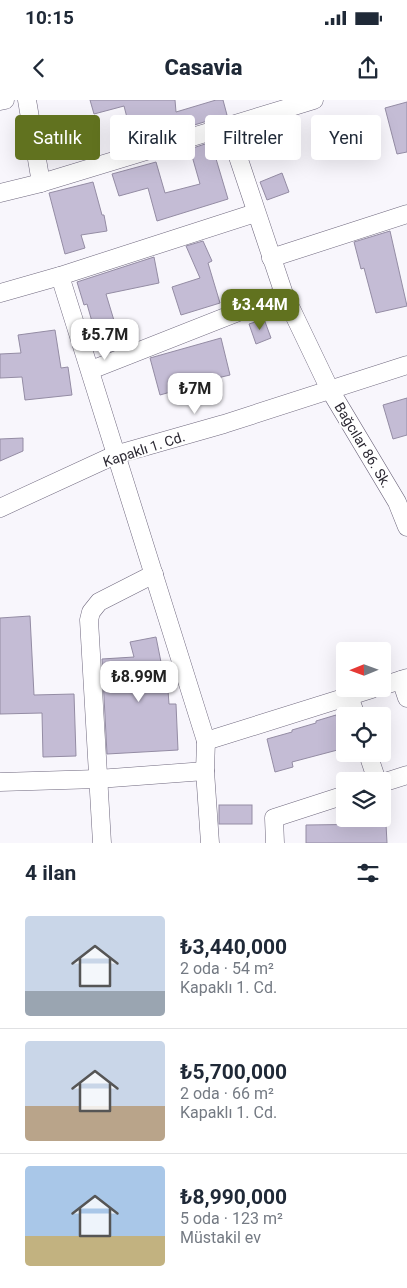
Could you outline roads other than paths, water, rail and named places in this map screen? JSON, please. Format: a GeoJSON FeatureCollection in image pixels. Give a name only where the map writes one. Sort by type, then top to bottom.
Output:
{"type":"FeatureCollection","features":[{"type":"Feature","properties":{"kind":"street"},"geometry":{"type":"LineString","coordinates":[[0,101],[5,100]]}},
{"type":"Feature","properties":{"kind":"street"},"geometry":{"type":"LineString","coordinates":[[27,100],[40,183]]}},
{"type":"Feature","properties":{"kind":"street"},"geometry":{"type":"LineString","coordinates":[[266,115],[314,100]]}},
{"type":"Feature","properties":{"kind":"street"},"geometry":{"type":"LineString","coordinates":[[0,193],[205,134]]}},
{"type":"Feature","properties":{"kind":"street","name":"Bağcılar 86. Sk."},"geometry":{"type":"LineString","coordinates":[[239,160],[284,294],[330,390],[402,500],[407,527]]}},
{"type":"Feature","properties":{"kind":"street"},"geometry":{"type":"LineString","coordinates":[[0,293],[60,276],[256,213]]}},
{"type":"Feature","properties":{"kind":"street"},"geometry":{"type":"LineString","coordinates":[[271,258],[407,214]]}},
{"type":"Feature","properties":{"kind":"street"},"geometry":{"type":"LineString","coordinates":[[60,276],[206,741],[205,771],[210,843]]}},
{"type":"Feature","properties":{"kind":"street"},"geometry":{"type":"LineString","coordinates":[[91,370],[284,294]]}},
{"type":"Feature","properties":{"kind":"street","name":"Kapaklı 1. Cd."},"geometry":{"type":"LineString","coordinates":[[0,508],[116,455],[224,424],[407,365]]}},
{"type":"Feature","properties":{"kind":"street"},"geometry":{"type":"LineString","coordinates":[[102,843],[89,620],[91,612],[99,602],[154,574]]}},
{"type":"Feature","properties":{"kind":"street"},"geometry":{"type":"LineString","coordinates":[[391,683],[404,679],[407,698]]}},
{"type":"Feature","properties":{"kind":"street"},"geometry":{"type":"LineString","coordinates":[[206,741],[343,698]]}},
{"type":"Feature","properties":{"kind":"street"},"geometry":{"type":"LineString","coordinates":[[0,782],[98,779],[205,771]]}},
{"type":"Feature","properties":{"kind":"street"},"geometry":{"type":"LineString","coordinates":[[391,780],[407,775]]}},
{"type":"Feature","properties":{"kind":"street"},"geometry":{"type":"LineString","coordinates":[[275,843],[274,818],[336,798]]}}]}
